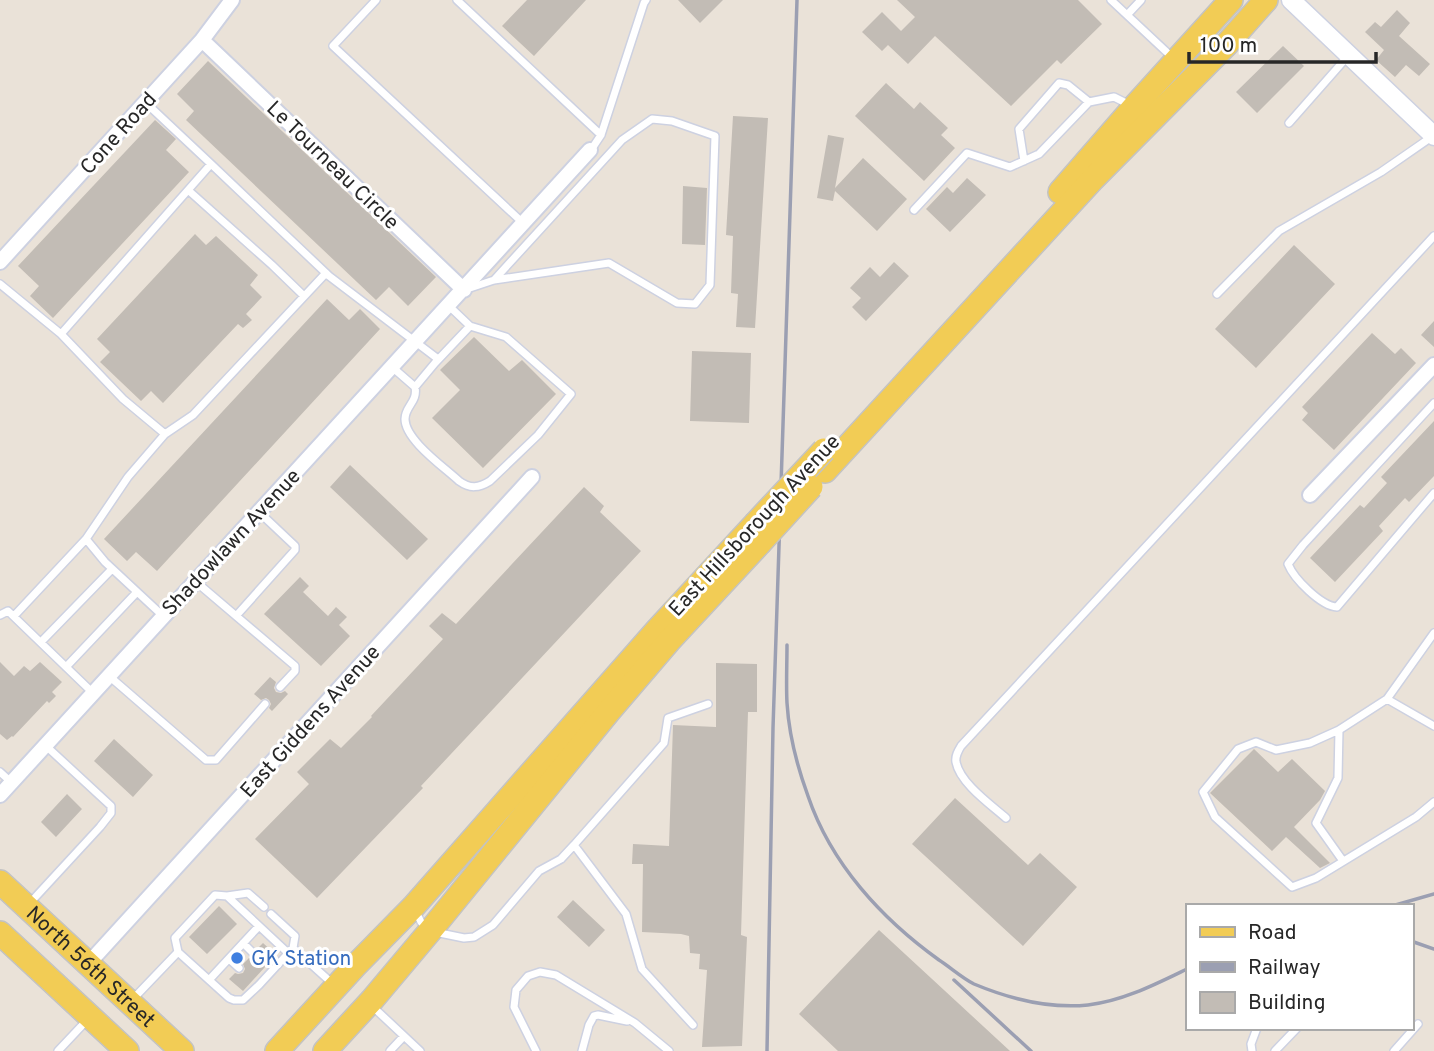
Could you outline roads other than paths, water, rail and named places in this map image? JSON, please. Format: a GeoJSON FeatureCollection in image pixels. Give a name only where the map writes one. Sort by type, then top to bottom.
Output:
{"type":"FeatureCollection","features":[{"type":"Feature","properties":{"kind":"main road","name":"East Hillsborough Avenue"},"geometry":{"type":"LineString","coordinates":[[825,460],[1231,0]]}},
{"type":"Feature","properties":{"kind":"main road","name":"East Hillsborough Avenue"},"geometry":{"type":"LineString","coordinates":[[325,1051],[430,931],[757,534],[1266,0]]}},
{"type":"Feature","properties":{"kind":"main road","name":"East Hillsborough Avenue"},"geometry":{"type":"LineString","coordinates":[[276,1048],[414,906],[657,630],[757,534]]}},
{"type":"Feature","properties":{"kind":"main road","name":"North 56th Street"},"geometry":{"type":"LineString","coordinates":[[0,882],[182,1049]]}},
{"type":"Feature","properties":{"kind":"main road","name":"North 56th Street"},"geometry":{"type":"LineString","coordinates":[[0,933],[117,1044]]}},
{"type":"Feature","properties":{"kind":"street","name":"Cone Road"},"geometry":{"type":"LineString","coordinates":[[0,262],[202,40],[232,0]]}},
{"type":"Feature","properties":{"kind":"street"},"geometry":{"type":"LineString","coordinates":[[1290,0],[1434,136]]}},
{"type":"Feature","properties":{"kind":"street","name":"Le Tourneau Circle"},"geometry":{"type":"LineString","coordinates":[[202,40],[464,290]]}},
{"type":"Feature","properties":{"kind":"street","name":"Shadowlawn Avenue"},"geometry":{"type":"LineString","coordinates":[[0,795],[590,150]]}},
{"type":"Feature","properties":{"kind":"street"},"geometry":{"type":"LineString","coordinates":[[1310,495],[1434,365]]}},
{"type":"Feature","properties":{"kind":"street","name":"East Giddens Avenue"},"geometry":{"type":"LineString","coordinates":[[88,964],[532,477]]}},
{"type":"Feature","properties":{"kind":"lane"},"geometry":{"type":"LineString","coordinates":[[376,0],[333,46],[523,224]]}},
{"type":"Feature","properties":{"kind":"lane"},"geometry":{"type":"LineString","coordinates":[[457,0],[601,135]]}},
{"type":"Feature","properties":{"kind":"lane"},"geometry":{"type":"LineString","coordinates":[[590,150],[601,135],[646,0]]}},
{"type":"Feature","properties":{"kind":"lane"},"geometry":{"type":"LineString","coordinates":[[1111,0],[1176,61]]}},
{"type":"Feature","properties":{"kind":"lane"},"geometry":{"type":"LineString","coordinates":[[1127,15],[1141,0]]}},
{"type":"Feature","properties":{"kind":"lane"},"geometry":{"type":"LineString","coordinates":[[1289,123],[1349,55]]}},
{"type":"Feature","properties":{"kind":"lane"},"geometry":{"type":"LineString","coordinates":[[1024,161],[1019,129],[1059,83],[1068,85],[1088,102]]}},
{"type":"Feature","properties":{"kind":"lane"},"geometry":{"type":"LineString","coordinates":[[914,210],[967,153],[1010,167],[1039,154],[1088,102],[1114,97],[1134,107]]}},
{"type":"Feature","properties":{"kind":"lane"},"geometry":{"type":"LineString","coordinates":[[145,102],[326,273],[438,359]]}},
{"type":"Feature","properties":{"kind":"lane"},"geometry":{"type":"LineString","coordinates":[[464,290],[494,280],[609,263],[677,303],[695,304],[709,285],[715,136],[672,121],[652,119],[622,141],[494,280]]}},
{"type":"Feature","properties":{"kind":"lane"},"geometry":{"type":"LineString","coordinates":[[1217,294],[1279,231],[1381,172],[1434,136]]}},
{"type":"Feature","properties":{"kind":"lane"},"geometry":{"type":"LineString","coordinates":[[61,334],[211,164]]}},
{"type":"Feature","properties":{"kind":"lane"},"geometry":{"type":"LineString","coordinates":[[188,190],[304,296]]}},
{"type":"Feature","properties":{"kind":"lane"},"geometry":{"type":"LineString","coordinates":[[1006,818],[968,784],[960,773],[956,755],[961,746],[1434,236]]}},
{"type":"Feature","properties":{"kind":"lane"},"geometry":{"type":"LineString","coordinates":[[14,617],[86,539],[128,477],[164,434],[193,415],[326,273]]}},
{"type":"Feature","properties":{"kind":"lane"},"geometry":{"type":"LineString","coordinates":[[0,284],[61,334],[123,399],[164,434]]}},
{"type":"Feature","properties":{"kind":"lane"},"geometry":{"type":"LineString","coordinates":[[392,367],[415,387],[416,396],[405,418],[410,435],[468,487],[479,487],[490,481],[549,423],[571,394],[506,337],[470,326],[449,306]]}},
{"type":"Feature","properties":{"kind":"lane"},"geometry":{"type":"LineString","coordinates":[[415,387],[470,326]]}},
{"type":"Feature","properties":{"kind":"lane"},"geometry":{"type":"LineString","coordinates":[[1434,403],[1303,545],[1288,564],[1292,573],[1324,603],[1337,607],[1434,494]]}},
{"type":"Feature","properties":{"kind":"lane"},"geometry":{"type":"LineString","coordinates":[[236,617],[295,550],[295,546],[258,511]]}},
{"type":"Feature","properties":{"kind":"lane"},"geometry":{"type":"LineString","coordinates":[[86,539],[112,569],[163,616]]}},
{"type":"Feature","properties":{"kind":"lane"},"geometry":{"type":"LineString","coordinates":[[41,642],[112,569]]}},
{"type":"Feature","properties":{"kind":"lane"},"geometry":{"type":"LineString","coordinates":[[195,581],[295,666],[295,671],[280,687]]}},
{"type":"Feature","properties":{"kind":"lane"},"geometry":{"type":"LineString","coordinates":[[66,667],[137,592]]}},
{"type":"Feature","properties":{"kind":"lane"},"geometry":{"type":"LineString","coordinates":[[0,615],[8,611],[93,693]]}},
{"type":"Feature","properties":{"kind":"lane"},"geometry":{"type":"LineString","coordinates":[[1434,633],[1387,699],[1339,730],[1310,743],[1276,750],[1256,742],[1238,749],[1203,792],[1215,817],[1292,887],[1316,878],[1416,817],[1434,802]]}},
{"type":"Feature","properties":{"kind":"lane"},"geometry":{"type":"LineString","coordinates":[[109,676],[206,760],[216,760],[265,704]]}},
{"type":"Feature","properties":{"kind":"lane"},"geometry":{"type":"LineString","coordinates":[[1387,699],[1434,726]]}},
{"type":"Feature","properties":{"kind":"lane"},"geometry":{"type":"LineString","coordinates":[[414,906],[421,922],[430,931],[464,938],[474,937],[493,925],[539,871],[561,859],[664,743],[668,718],[708,704]]}},
{"type":"Feature","properties":{"kind":"lane"},"geometry":{"type":"LineString","coordinates":[[1339,730],[1338,778],[1316,822],[1343,861]]}},
{"type":"Feature","properties":{"kind":"lane"},"geometry":{"type":"LineString","coordinates":[[26,907],[111,813],[111,806],[45,745]]}},
{"type":"Feature","properties":{"kind":"lane"},"geometry":{"type":"LineString","coordinates":[[0,772],[11,782]]}},
{"type":"Feature","properties":{"kind":"lane"},"geometry":{"type":"LineString","coordinates":[[574,845],[626,914],[642,969],[693,1025]]}},
{"type":"Feature","properties":{"kind":"lane"},"geometry":{"type":"LineString","coordinates":[[264,907],[248,893],[215,895],[175,938],[178,952],[229,998],[238,1001],[247,998],[256,983],[290,950],[295,936],[271,914]]}},
{"type":"Feature","properties":{"kind":"lane"},"geometry":{"type":"LineString","coordinates":[[227,896],[259,926],[336,987]]}},
{"type":"Feature","properties":{"kind":"lane"},"geometry":{"type":"LineString","coordinates":[[209,980],[259,926]]}},
{"type":"Feature","properties":{"kind":"lane"},"geometry":{"type":"LineString","coordinates":[[243,943],[254,953]]}},
{"type":"Feature","properties":{"kind":"lane"},"geometry":{"type":"LineString","coordinates":[[129,1003],[178,952]]}},
{"type":"Feature","properties":{"kind":"lane"},"geometry":{"type":"LineString","coordinates":[[229,959],[239,968]]}},
{"type":"Feature","properties":{"kind":"lane"},"geometry":{"type":"LineString","coordinates":[[536,1051],[514,1007],[516,990],[528,976],[540,972],[556,975],[635,1023],[669,1051]]}},
{"type":"Feature","properties":{"kind":"lane"},"geometry":{"type":"LineString","coordinates":[[369,1003],[420,1051]]}},
{"type":"Feature","properties":{"kind":"lane"},"geometry":{"type":"LineString","coordinates":[[582,1051],[593,1016],[635,1023]]}},
{"type":"Feature","properties":{"kind":"lane"},"geometry":{"type":"LineString","coordinates":[[58,1051],[90,1017]]}},
{"type":"Feature","properties":{"kind":"lane"},"geometry":{"type":"LineString","coordinates":[[1413,1030],[1418,1024]]}},
{"type":"Feature","properties":{"kind":"lane"},"geometry":{"type":"LineString","coordinates":[[1252,1051],[1251,1044],[1256,1030]]}},
{"type":"Feature","properties":{"kind":"lane"},"geometry":{"type":"LineString","coordinates":[[1275,1051],[1295,1030]]}},
{"type":"Feature","properties":{"kind":"lane"},"geometry":{"type":"LineString","coordinates":[[1394,1051],[1413,1030]]}},
{"type":"Feature","properties":{"kind":"lane"},"geometry":{"type":"LineString","coordinates":[[390,1051],[404,1036]]}},
{"type":"Feature","properties":{"kind":"railway"},"geometry":{"type":"LineString","coordinates":[[767,1051],[773,728],[797,0]]}},
{"type":"Feature","properties":{"kind":"railway"},"geometry":{"type":"LineString","coordinates":[[787,645],[787,703],[792,739],[800,773],[818,821],[830,845],[861,888],[918,944],[974,984],[1016,998],[1059,1006],[1088,1005],[1114,1000],[1186,969]]}},
{"type":"Feature","properties":{"kind":"railway"},"geometry":{"type":"LineString","coordinates":[[1399,904],[1434,894]]}},
{"type":"Feature","properties":{"kind":"railway"},"geometry":{"type":"LineString","coordinates":[[1413,942],[1434,949]]}},
{"type":"Feature","properties":{"kind":"railway"},"geometry":{"type":"LineString","coordinates":[[954,980],[1031,1051]]}},
{"type":"Feature","properties":{"kind":"place","name":"GK Station"},"geometry":{"type":"Point","coordinates":[237,958]}}]}
